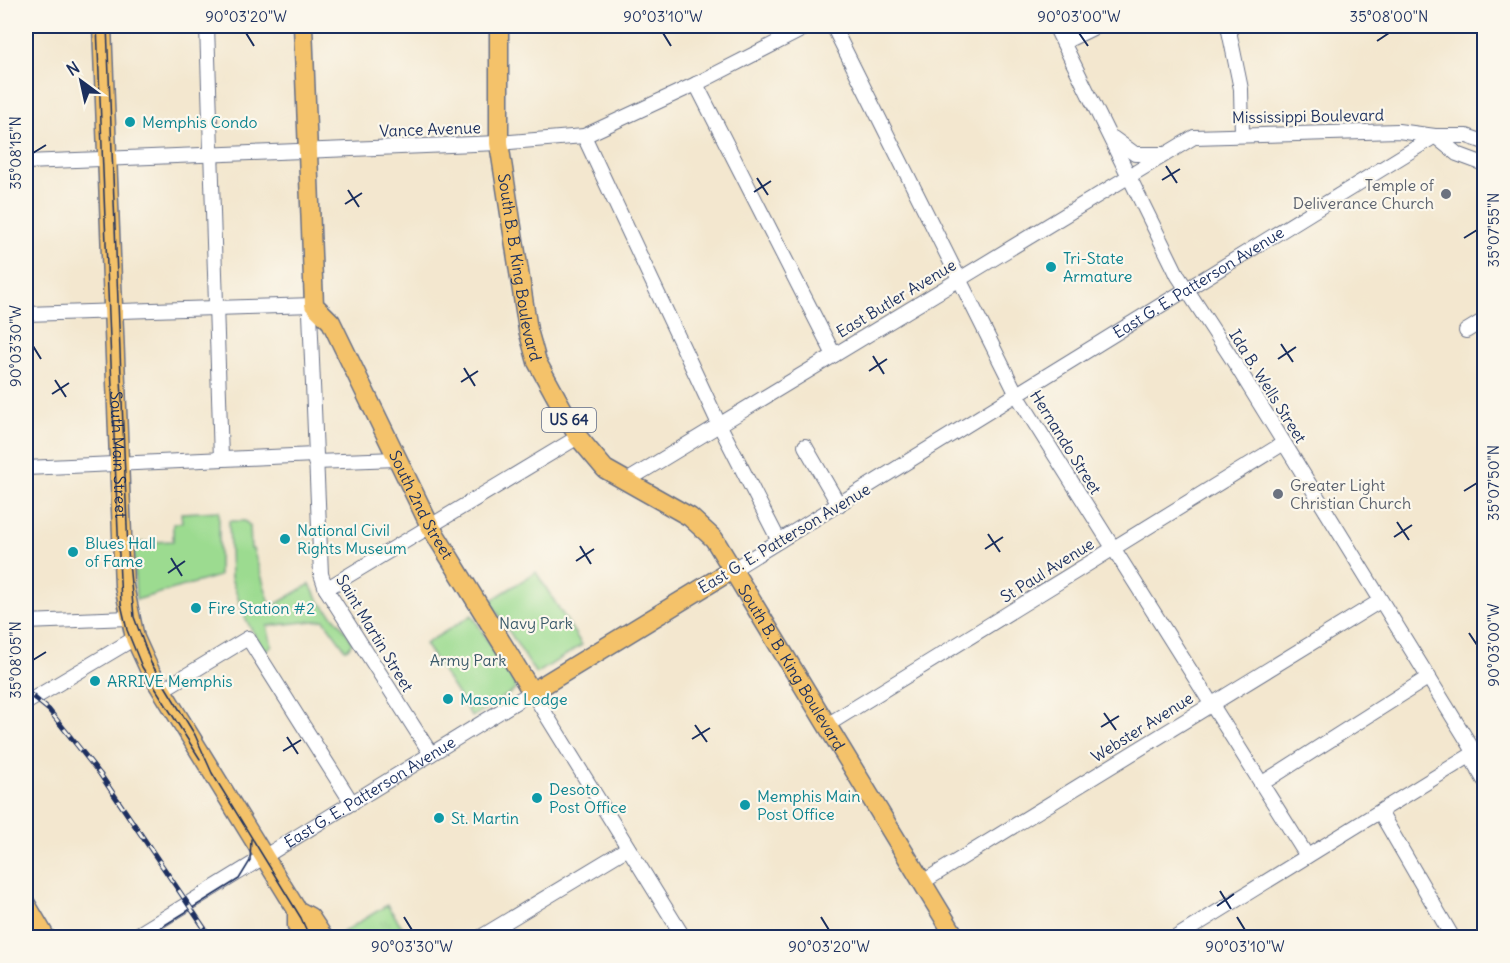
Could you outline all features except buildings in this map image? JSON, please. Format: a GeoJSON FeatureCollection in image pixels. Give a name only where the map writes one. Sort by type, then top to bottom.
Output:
{"type":"FeatureCollection","features":[{"type":"Feature","properties":{"kind":"main road","name":"South Main Street"},"geometry":{"type":"LineString","coordinates":[[102,26],[124,586],[129,618],[135,638],[162,690],[297,910],[297,926],[304,938]]}},
{"type":"Feature","properties":{"kind":"main road"},"geometry":{"type":"LineString","coordinates":[[303,26],[314,305]]}},
{"type":"Feature","properties":{"kind":"main road","name":"South B. B. King Boulevard"},"geometry":{"type":"LineString","coordinates":[[498,26],[499,143],[534,351],[543,376],[578,436],[605,469],[690,516],[714,540],[956,938]]}},
{"type":"Feature","properties":{"kind":"main road","name":"South 2nd Street"},"geometry":{"type":"LineString","coordinates":[[314,305],[332,322],[430,526],[532,692]]}},
{"type":"Feature","properties":{"kind":"main road","name":"East G. E. Patterson Avenue"},"geometry":{"type":"LineString","coordinates":[[532,692],[732,570]]}},
{"type":"Feature","properties":{"kind":"main road"},"geometry":{"type":"LineString","coordinates":[[26,904],[46,938]]}},
{"type":"Feature","properties":{"kind":"main road","name":"South Main Street"},"geometry":{"type":"LineString","coordinates":[[297,910],[310,917],[324,938]]}},
{"type":"Feature","properties":{"kind":"street"},"geometry":{"type":"LineString","coordinates":[[207,26],[221,459]]}},
{"type":"Feature","properties":{"kind":"street","name":"Vance Avenue"},"geometry":{"type":"LineString","coordinates":[[26,162],[499,143],[584,136],[696,84],[809,26]]}},
{"type":"Feature","properties":{"kind":"street","name":"Hernando Street"},"geometry":{"type":"LineString","coordinates":[[833,26],[1017,395],[1213,703],[1307,856]]}},
{"type":"Feature","properties":{"kind":"street","name":"Ida B. Wells Street"},"geometry":{"type":"LineString","coordinates":[[1055,26],[1178,276],[1284,442],[1380,601],[1477,752],[1485,780]]}},
{"type":"Feature","properties":{"kind":"street"},"geometry":{"type":"LineString","coordinates":[[1064,42],[1097,26]]}},
{"type":"Feature","properties":{"kind":"street"},"geometry":{"type":"LineString","coordinates":[[1228,26],[1240,89],[1242,134]]}},
{"type":"Feature","properties":{"kind":"street"},"geometry":{"type":"LineString","coordinates":[[696,84],[834,355]]}},
{"type":"Feature","properties":{"kind":"street","name":"Mississippi Boulevard"},"geometry":{"type":"LineString","coordinates":[[1183,142],[1206,135],[1398,131],[1435,136],[1467,136],[1485,142]]}},
{"type":"Feature","properties":{"kind":"street"},"geometry":{"type":"LineString","coordinates":[[1107,132],[1135,154],[1163,154]]}},
{"type":"Feature","properties":{"kind":"street"},"geometry":{"type":"LineString","coordinates":[[584,136],[719,424],[779,541]]}},
{"type":"Feature","properties":{"kind":"street"},"geometry":{"type":"LineString","coordinates":[[1435,136],[1457,154],[1485,164]]}},
{"type":"Feature","properties":{"kind":"street","name":"East G. E. Patterson Avenue"},"geometry":{"type":"LineString","coordinates":[[732,570],[1435,136]]}},
{"type":"Feature","properties":{"kind":"street","name":"East Butler Avenue"},"geometry":{"type":"LineString","coordinates":[[625,482],[1183,142]]}},
{"type":"Feature","properties":{"kind":"street"},"geometry":{"type":"LineString","coordinates":[[26,314],[314,305]]}},
{"type":"Feature","properties":{"kind":"street","name":"Saint Martin Street"},"geometry":{"type":"LineString","coordinates":[[314,305],[310,313],[319,561],[326,589],[431,754]]}},
{"type":"Feature","properties":{"kind":"street"},"geometry":{"type":"LineString","coordinates":[[1466,331],[1485,320]]}},
{"type":"Feature","properties":{"kind":"street"},"geometry":{"type":"LineString","coordinates":[[326,589],[578,436]]}},
{"type":"Feature","properties":{"kind":"street","name":"St Paul Avenue"},"geometry":{"type":"LineString","coordinates":[[827,725],[1284,442]]}},
{"type":"Feature","properties":{"kind":"street"},"geometry":{"type":"LineString","coordinates":[[805,446],[839,505]]}},
{"type":"Feature","properties":{"kind":"street"},"geometry":{"type":"LineString","coordinates":[[26,468],[221,459],[397,459]]}},
{"type":"Feature","properties":{"kind":"street","name":"Webster Avenue"},"geometry":{"type":"LineString","coordinates":[[921,883],[1380,601]]}},
{"type":"Feature","properties":{"kind":"street"},"geometry":{"type":"LineString","coordinates":[[26,622],[129,618]]}},
{"type":"Feature","properties":{"kind":"street"},"geometry":{"type":"LineString","coordinates":[[26,703],[135,638]]}},
{"type":"Feature","properties":{"kind":"street"},"geometry":{"type":"LineString","coordinates":[[162,690],[248,638],[352,803]]}},
{"type":"Feature","properties":{"kind":"street"},"geometry":{"type":"LineString","coordinates":[[1262,784],[1429,677]]}},
{"type":"Feature","properties":{"kind":"street","name":"East G. E. Patterson Avenue"},"geometry":{"type":"LineString","coordinates":[[132,938],[532,692]]}},
{"type":"Feature","properties":{"kind":"street","name":"South 2nd Street"},"geometry":{"type":"LineString","coordinates":[[532,692],[684,938]]}},
{"type":"Feature","properties":{"kind":"street"},"geometry":{"type":"LineString","coordinates":[[1175,938],[1477,752]]}},
{"type":"Feature","properties":{"kind":"street"},"geometry":{"type":"LineString","coordinates":[[1380,812],[1453,938]]}},
{"type":"Feature","properties":{"kind":"street"},"geometry":{"type":"LineString","coordinates":[[479,938],[628,848]]}},
{"type":"Feature","properties":{"kind":"green space"},"geometry":{"type":"Polygon","coordinates":[[[219,511],[219,576],[136,600],[133,543],[173,541],[173,524],[182,522],[181,513],[219,511]]]}},
{"type":"Feature","properties":{"kind":"green space"},"geometry":{"type":"Polygon","coordinates":[[[229,521],[245,521],[250,526],[251,549],[253,549],[271,607],[310,584],[319,600],[348,635],[352,643],[348,649],[345,649],[324,620],[267,626],[272,646],[264,651],[245,618],[231,578],[229,521]]]}},
{"type":"Feature","properties":{"kind":"green space","name":"Navy Park"},"geometry":{"type":"Polygon","coordinates":[[[536,572],[582,645],[536,674],[490,601],[536,572]]]}},
{"type":"Feature","properties":{"kind":"green space","name":"Army Park"},"geometry":{"type":"Polygon","coordinates":[[[472,615],[516,686],[515,690],[472,717],[425,644],[472,615]]]}},
{"type":"Feature","properties":{"kind":"green space"},"geometry":{"type":"Polygon","coordinates":[[[387,905],[408,935],[405,938],[335,937],[387,905]]]}},
{"type":"Feature","properties":{"kind":"tram line"},"geometry":{"type":"LineString","coordinates":[[97,26],[121,604],[127,630],[142,667],[200,759]]}},
{"type":"Feature","properties":{"kind":"tram line"},"geometry":{"type":"LineString","coordinates":[[107,26],[128,551],[134,617],[151,663],[195,735],[212,773],[301,918],[310,938]]}},
{"type":"Feature","properties":{"kind":"tram line"},"geometry":{"type":"LineString","coordinates":[[144,938],[239,879],[250,861],[251,839]]}},
{"type":"Feature","properties":{"kind":"railway"},"geometry":{"type":"LineString","coordinates":[[26,691],[49,710],[100,774],[211,938]]}},
{"type":"Feature","properties":{"kind":"place","name":"Memphis Condo"},"geometry":{"type":"Point","coordinates":[130,122]}},
{"type":"Feature","properties":{"kind":"place","name":"Temple of Deliverance Church"},"geometry":{"type":"Point","coordinates":[1446,194]}},
{"type":"Feature","properties":{"kind":"place","name":"Tri-State Armature"},"geometry":{"type":"Point","coordinates":[1051,267]}},
{"type":"Feature","properties":{"kind":"place","name":"Greater Light Christian Church"},"geometry":{"type":"Point","coordinates":[1278,494]}},
{"type":"Feature","properties":{"kind":"place","name":"National Civil Rights Museum"},"geometry":{"type":"Point","coordinates":[285,539]}},
{"type":"Feature","properties":{"kind":"place","name":"Blues Hall of Fame"},"geometry":{"type":"Point","coordinates":[73,552]}},
{"type":"Feature","properties":{"kind":"place","name":"Fire Station #2"},"geometry":{"type":"Point","coordinates":[196,608]}},
{"type":"Feature","properties":{"kind":"place","name":"ARRIVE Memphis"},"geometry":{"type":"Point","coordinates":[95,681]}},
{"type":"Feature","properties":{"kind":"place","name":"Masonic Lodge"},"geometry":{"type":"Point","coordinates":[448,699]}},
{"type":"Feature","properties":{"kind":"place","name":"Desoto Post Office"},"geometry":{"type":"Point","coordinates":[537,798]}},
{"type":"Feature","properties":{"kind":"place","name":"Memphis Main Post Office"},"geometry":{"type":"Point","coordinates":[745,805]}},
{"type":"Feature","properties":{"kind":"place","name":"St. Martin"},"geometry":{"type":"Point","coordinates":[439,818]}}]}
